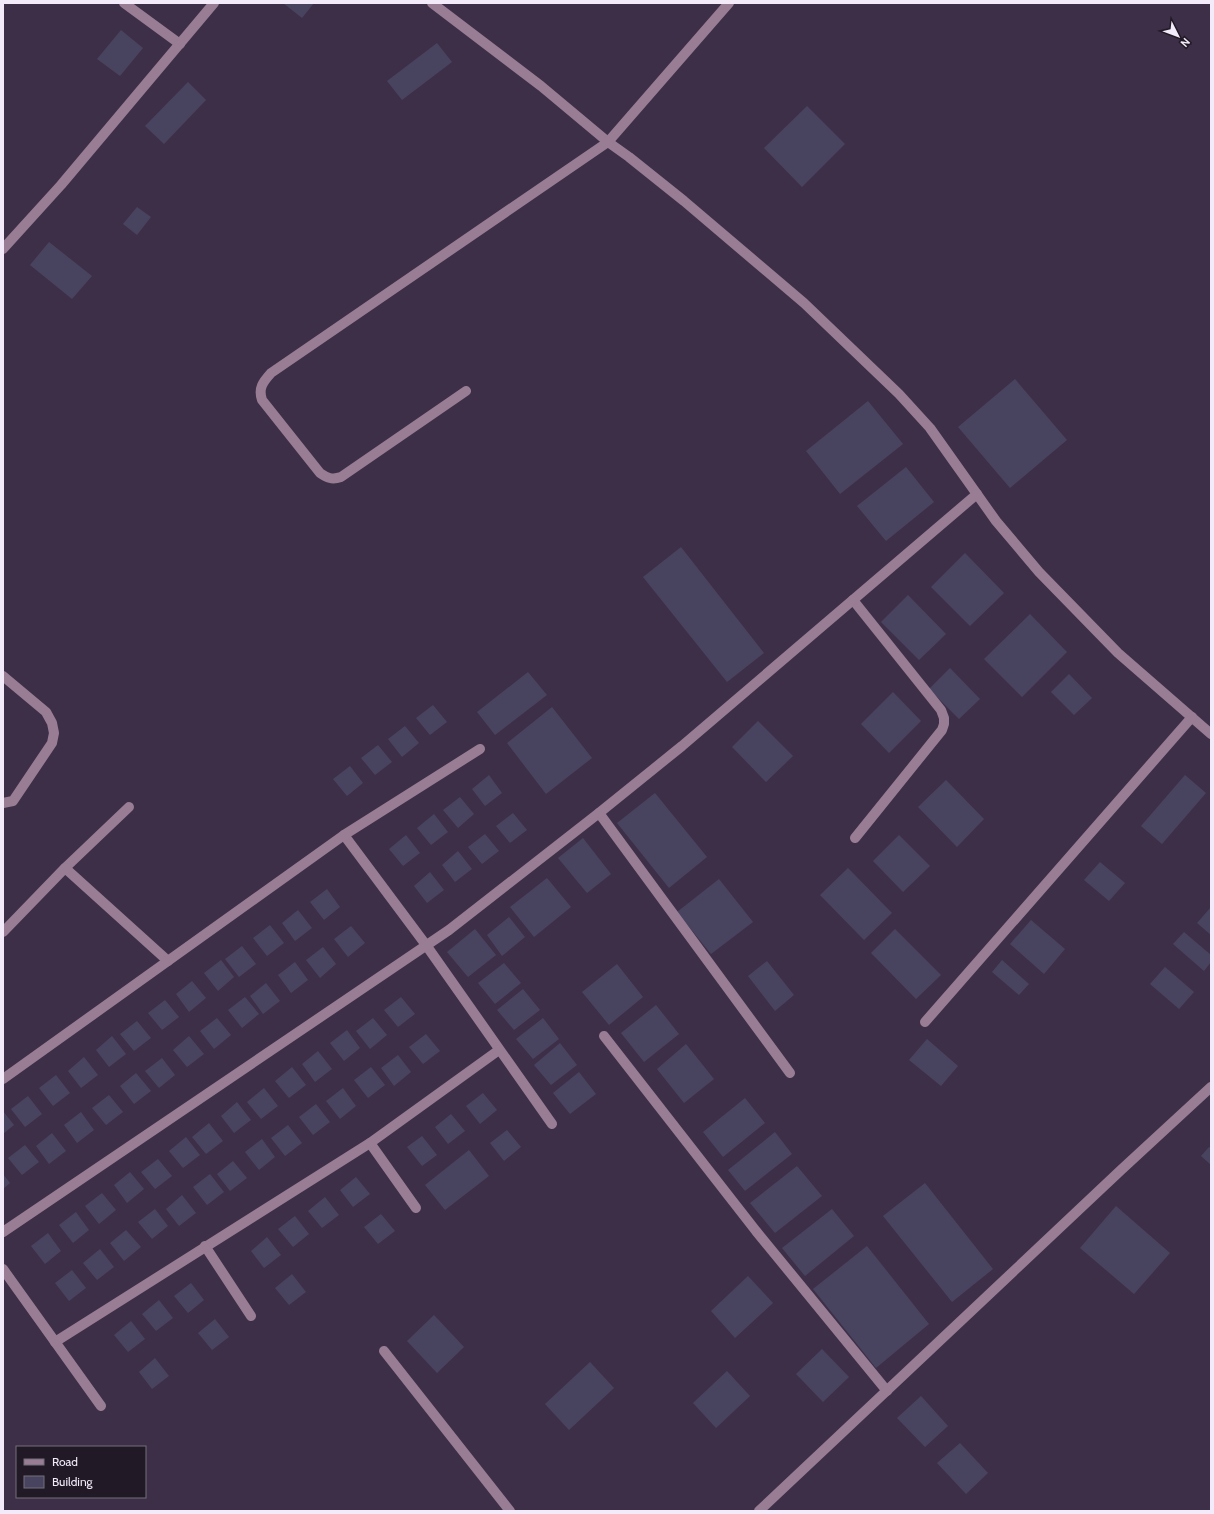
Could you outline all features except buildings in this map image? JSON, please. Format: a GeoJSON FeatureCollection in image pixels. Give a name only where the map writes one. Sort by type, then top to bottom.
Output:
{"type":"FeatureCollection","features":[{"type":"Feature","properties":{"kind":"street"},"geometry":{"type":"LineString","coordinates":[[124,3],[180,44]]}},
{"type":"Feature","properties":{"kind":"street"},"geometry":{"type":"LineString","coordinates":[[3,249],[61,185],[214,3]]}},
{"type":"Feature","properties":{"kind":"street"},"geometry":{"type":"LineString","coordinates":[[432,3],[541,86],[608,142],[684,201],[804,303],[899,394],[930,428],[996,521],[1039,572],[1118,653],[1211,734]]}},
{"type":"Feature","properties":{"kind":"street"},"geometry":{"type":"LineString","coordinates":[[466,391],[341,477],[334,479],[327,478],[320,473],[262,400],[259,392],[262,382],[271,373],[608,142],[729,3]]}},
{"type":"Feature","properties":{"kind":"street"},"geometry":{"type":"LineString","coordinates":[[3,1232],[449,930],[682,746],[977,494]]}},
{"type":"Feature","properties":{"kind":"street"},"geometry":{"type":"LineString","coordinates":[[853,600],[941,710],[944,724],[942,730],[855,838]]}},
{"type":"Feature","properties":{"kind":"street"},"geometry":{"type":"LineString","coordinates":[[3,676],[46,712],[52,723],[54,733],[52,743],[18,795],[13,801],[3,803]]}},
{"type":"Feature","properties":{"kind":"street"},"geometry":{"type":"LineString","coordinates":[[925,1022],[1192,717]]}},
{"type":"Feature","properties":{"kind":"street"},"geometry":{"type":"LineString","coordinates":[[3,1079],[344,835],[480,749]]}},
{"type":"Feature","properties":{"kind":"street"},"geometry":{"type":"LineString","coordinates":[[3,932],[65,868],[129,807]]}},
{"type":"Feature","properties":{"kind":"street"},"geometry":{"type":"LineString","coordinates":[[599,813],[790,1072]]}},
{"type":"Feature","properties":{"kind":"street"},"geometry":{"type":"LineString","coordinates":[[344,835],[426,945],[552,1124]]}},
{"type":"Feature","properties":{"kind":"street"},"geometry":{"type":"LineString","coordinates":[[65,868],[168,961]]}},
{"type":"Feature","properties":{"kind":"street"},"geometry":{"type":"LineString","coordinates":[[604,1036],[756,1231],[887,1391]]}},
{"type":"Feature","properties":{"kind":"street"},"geometry":{"type":"LineString","coordinates":[[55,1342],[370,1143],[499,1050]]}},
{"type":"Feature","properties":{"kind":"street"},"geometry":{"type":"LineString","coordinates":[[759,1511],[1211,1087]]}},
{"type":"Feature","properties":{"kind":"street"},"geometry":{"type":"LineString","coordinates":[[370,1143],[416,1208]]}},
{"type":"Feature","properties":{"kind":"street"},"geometry":{"type":"LineString","coordinates":[[205,1246],[251,1316]]}},
{"type":"Feature","properties":{"kind":"street"},"geometry":{"type":"LineString","coordinates":[[3,1269],[101,1406]]}},
{"type":"Feature","properties":{"kind":"street"},"geometry":{"type":"LineString","coordinates":[[384,1351],[510,1511]]}}]}
